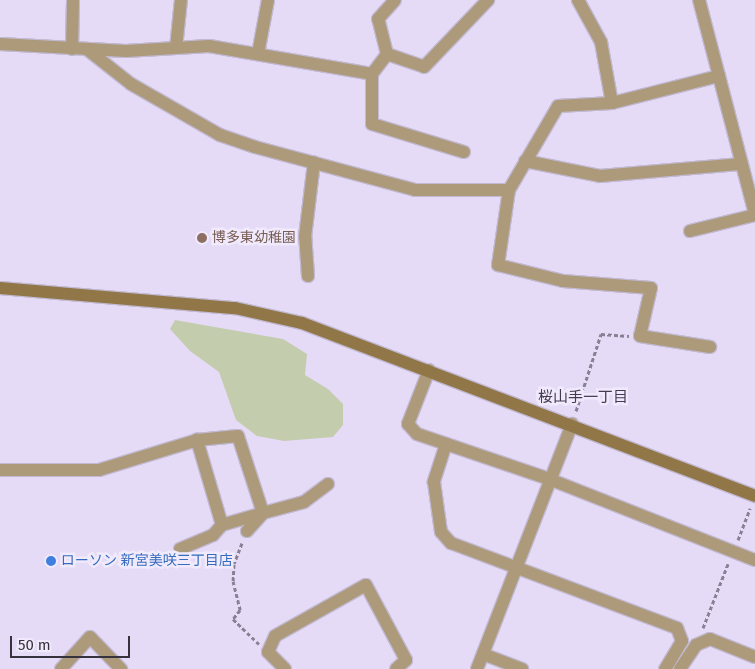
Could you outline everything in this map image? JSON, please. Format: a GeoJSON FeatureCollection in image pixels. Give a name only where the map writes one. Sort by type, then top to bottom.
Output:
{"type":"FeatureCollection","features":[{"type":"Feature","properties":{"kind":"street"},"geometry":{"type":"LineString","coordinates":[[72,49],[73,0]]}},
{"type":"Feature","properties":{"kind":"street"},"geometry":{"type":"LineString","coordinates":[[176,48],[180,0]]}},
{"type":"Feature","properties":{"kind":"street"},"geometry":{"type":"LineString","coordinates":[[258,54],[268,0]]}},
{"type":"Feature","properties":{"kind":"street"},"geometry":{"type":"LineString","coordinates":[[387,54],[378,18],[396,0]]}},
{"type":"Feature","properties":{"kind":"street"},"geometry":{"type":"LineString","coordinates":[[387,54],[424,67],[488,0]]}},
{"type":"Feature","properties":{"kind":"street"},"geometry":{"type":"LineString","coordinates":[[578,0],[601,42],[612,103]]}},
{"type":"Feature","properties":{"kind":"street"},"geometry":{"type":"LineString","coordinates":[[690,231],[755,214],[699,0]]}},
{"type":"Feature","properties":{"kind":"street"},"geometry":{"type":"LineString","coordinates":[[0,44],[88,50],[208,46],[372,74]]}},
{"type":"Feature","properties":{"kind":"street"},"geometry":{"type":"LineString","coordinates":[[88,50],[131,84],[220,135],[415,190],[509,190]]}},
{"type":"Feature","properties":{"kind":"street"},"geometry":{"type":"LineString","coordinates":[[387,54],[372,74],[372,124],[464,152]]}},
{"type":"Feature","properties":{"kind":"street"},"geometry":{"type":"LineString","coordinates":[[710,347],[640,336],[650,288],[563,281],[498,265],[509,190],[558,106],[612,103],[719,76]]}},
{"type":"Feature","properties":{"kind":"street"},"geometry":{"type":"LineString","coordinates":[[525,161],[600,176],[741,164]]}},
{"type":"Feature","properties":{"kind":"street"},"geometry":{"type":"LineString","coordinates":[[308,276],[305,237],[314,163]]}},
{"type":"Feature","properties":{"kind":"street"},"geometry":{"type":"LineString","coordinates":[[0,288],[235,308],[302,322],[572,424],[755,496]]}},
{"type":"Feature","properties":{"kind":"street"},"geometry":{"type":"LineString","coordinates":[[429,370],[408,424],[417,434],[549,479],[755,560]]}},
{"type":"Feature","properties":{"kind":"street"},"geometry":{"type":"LineString","coordinates":[[477,669],[549,479],[572,424]]}},
{"type":"Feature","properties":{"kind":"street"},"geometry":{"type":"LineString","coordinates":[[0,470],[99,470],[197,440],[238,436],[263,513]]}},
{"type":"Feature","properties":{"kind":"street"},"geometry":{"type":"LineString","coordinates":[[197,440],[222,525]]}},
{"type":"Feature","properties":{"kind":"street"},"geometry":{"type":"LineString","coordinates":[[446,444],[434,482],[441,532],[451,543],[516,565],[677,628],[682,642],[665,669]]}},
{"type":"Feature","properties":{"kind":"street"},"geometry":{"type":"LineString","coordinates":[[180,550],[213,535],[222,525],[304,502],[328,484]]}},
{"type":"Feature","properties":{"kind":"street"},"geometry":{"type":"LineString","coordinates":[[247,531],[263,513]]}},
{"type":"Feature","properties":{"kind":"street"},"geometry":{"type":"LineString","coordinates":[[285,669],[268,652],[275,636],[366,586],[406,660],[396,669]]}},
{"type":"Feature","properties":{"kind":"street"},"geometry":{"type":"LineString","coordinates":[[61,669],[90,637],[121,669]]}},
{"type":"Feature","properties":{"kind":"street"},"geometry":{"type":"LineString","coordinates":[[680,669],[696,645],[710,639],[755,657]]}},
{"type":"Feature","properties":{"kind":"street"},"geometry":{"type":"LineString","coordinates":[[483,654],[522,669]]}},
{"type":"Feature","properties":{"kind":"path"},"geometry":{"type":"LineString","coordinates":[[572,424],[601,334],[640,336]]}},
{"type":"Feature","properties":{"kind":"path"},"geometry":{"type":"LineString","coordinates":[[705,641],[703,628],[755,496]]}},
{"type":"Feature","properties":{"kind":"path"},"geometry":{"type":"LineString","coordinates":[[247,531],[234,564],[233,581],[240,610],[233,619],[268,652]]}},
{"type":"Feature","properties":{"kind":"green space"},"geometry":{"type":"Polygon","coordinates":[[[175,320],[283,339],[307,354],[305,375],[328,389],[343,404],[343,425],[333,437],[284,441],[257,436],[236,420],[219,372],[190,351],[170,329],[175,320]]]}},
{"type":"Feature","properties":{"kind":"place","name":"博多東幼稚園"},"geometry":{"type":"Point","coordinates":[202,238]}},
{"type":"Feature","properties":{"kind":"place","name":"ローソン 新宮美咲三丁目店"},"geometry":{"type":"Point","coordinates":[51,561]}},
{"type":"Feature","properties":{"kind":"district","name":"桜山手一丁目"},"geometry":{"type":"Point","coordinates":[583,398]}}]}
